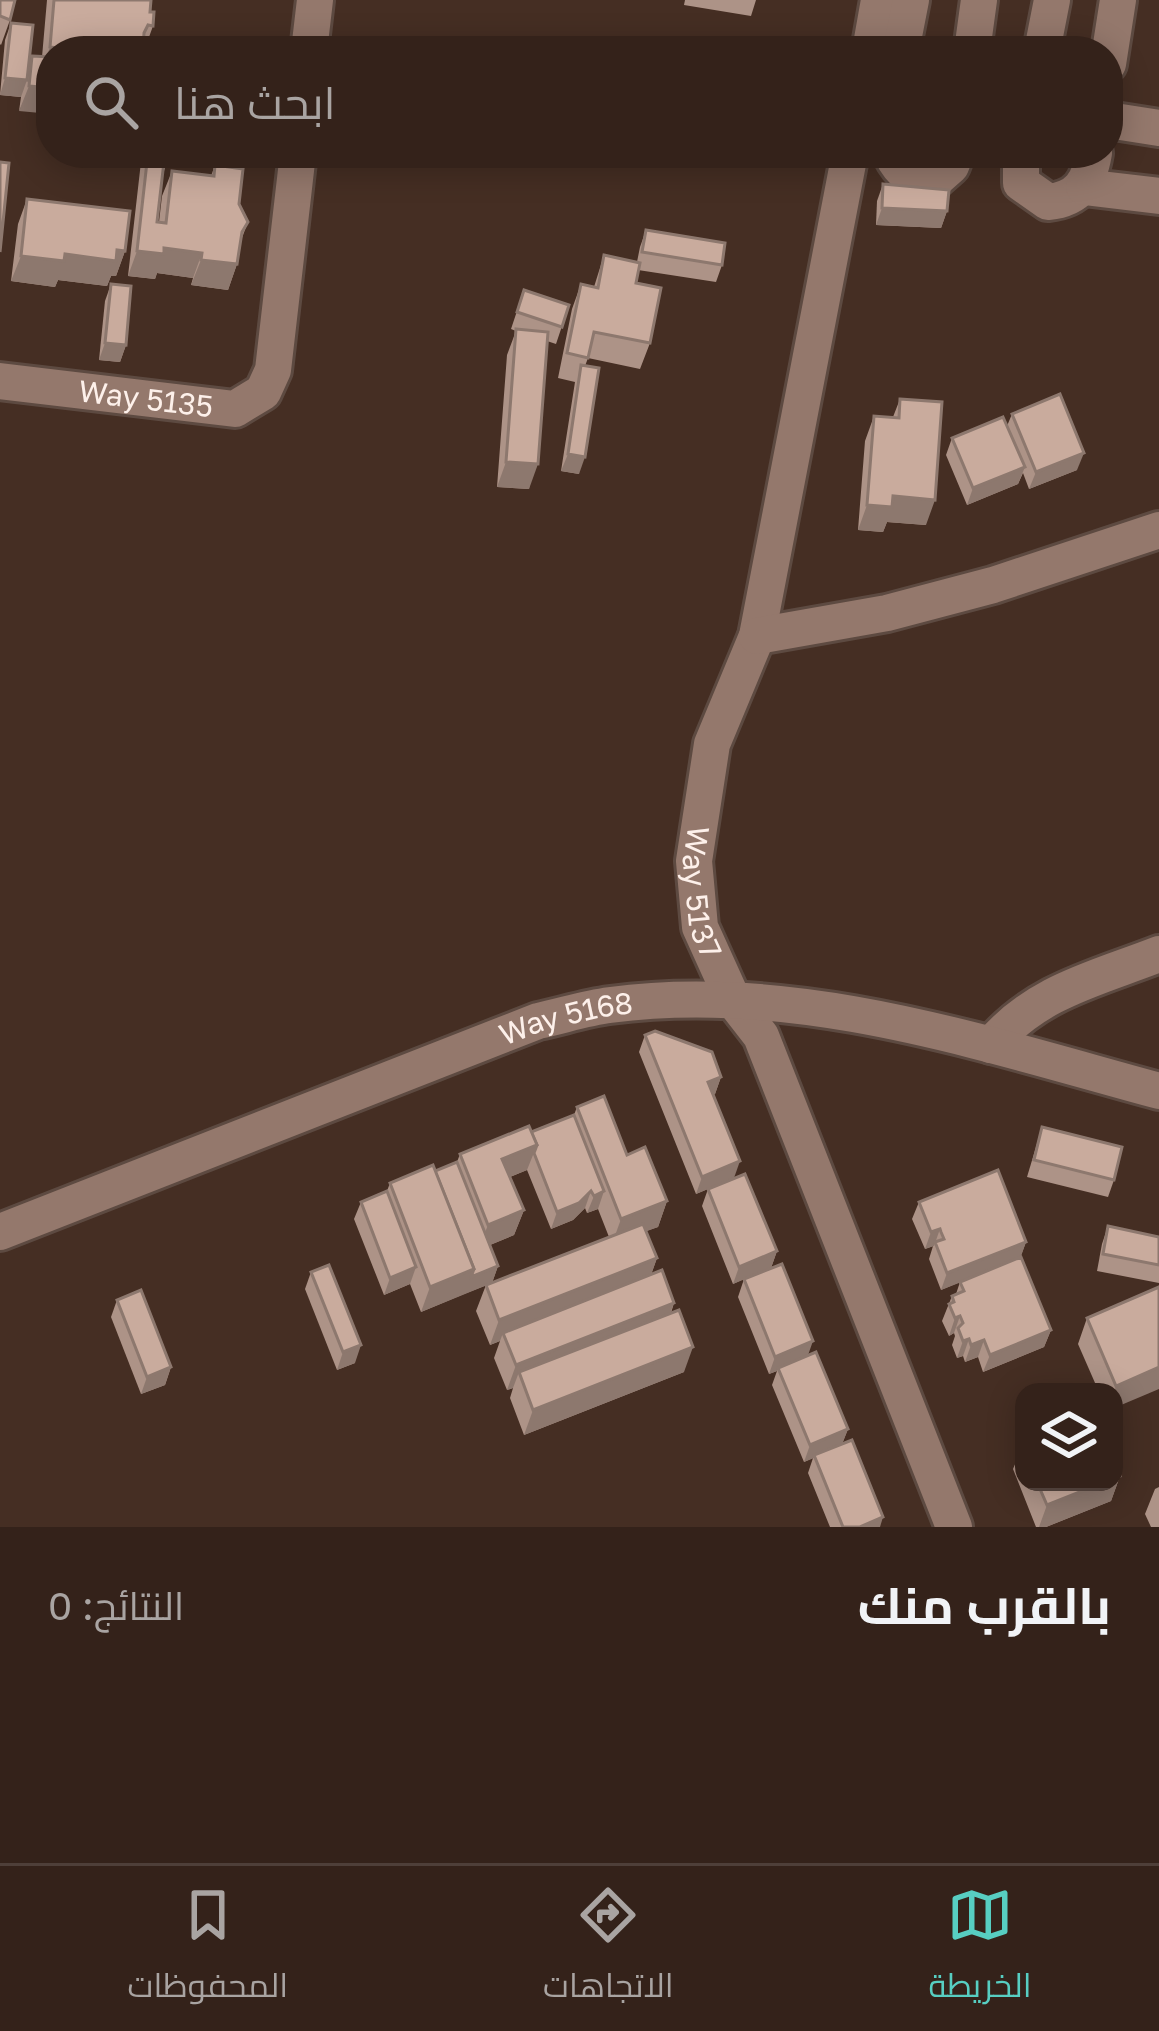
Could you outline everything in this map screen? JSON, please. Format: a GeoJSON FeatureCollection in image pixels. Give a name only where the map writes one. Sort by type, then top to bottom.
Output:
{"type":"FeatureCollection","features":[{"type":"Feature","properties":{"kind":"street"},"geometry":{"type":"LineString","coordinates":[[311,36],[315,0]]}},
{"type":"Feature","properties":{"kind":"street"},"geometry":{"type":"LineString","coordinates":[[873,36],[879,0]]}},
{"type":"Feature","properties":{"kind":"street"},"geometry":{"type":"LineString","coordinates":[[904,36],[910,0]]}},
{"type":"Feature","properties":{"kind":"street"},"geometry":{"type":"LineString","coordinates":[[974,36],[979,0]]}},
{"type":"Feature","properties":{"kind":"street"},"geometry":{"type":"LineString","coordinates":[[1045,36],[1052,0]]}},
{"type":"Feature","properties":{"kind":"street"},"geometry":{"type":"LineString","coordinates":[[1112,36],[1118,0]]}},
{"type":"Feature","properties":{"kind":"street"},"geometry":{"type":"LineString","coordinates":[[1123,122],[1159,128]]}},
{"type":"Feature","properties":{"kind":"street","name":"Way 5135"},"geometry":{"type":"LineString","coordinates":[[0,381],[235,409],[263,392],[273,370],[296,168]]}},
{"type":"Feature","properties":{"kind":"street","name":"Way 5137"},"geometry":{"type":"LineString","coordinates":[[847,168],[757,636],[712,744],[694,861],[700,927],[733,1000],[761,1036],[954,1527]]}},
{"type":"Feature","properties":{"kind":"street"},"geometry":{"type":"LineString","coordinates":[[898,168],[914,180],[934,181],[948,168]]}},
{"type":"Feature","properties":{"kind":"street"},"geometry":{"type":"LineString","coordinates":[[1021,168],[1021,183],[1048,202],[1067,200],[1089,170],[1159,196]]}},
{"type":"Feature","properties":{"kind":"street"},"geometry":{"type":"LineString","coordinates":[[757,636],[887,613],[972,591],[1159,530]]}},
{"type":"Feature","properties":{"kind":"street"},"geometry":{"type":"LineString","coordinates":[[992,1045],[1015,1018],[1038,1002],[1159,954]]}},
{"type":"Feature","properties":{"kind":"street","name":"Way 5168"},"geometry":{"type":"LineString","coordinates":[[0,1232],[538,1021],[610,1005],[733,1000],[846,1012],[992,1045],[1159,1091]]}},
{"type":"Feature","properties":{"kind":"building"},"geometry":{"type":"Polygon","coordinates":[[[0,0],[15,0],[10,20],[0,16],[0,0]]]}},
{"type":"Feature","properties":{"kind":"building"},"geometry":{"type":"Polygon","coordinates":[[[54,0],[151,0],[153,26],[148,25],[144,36],[51,36],[54,0]]]}},
{"type":"Feature","properties":{"kind":"building"},"geometry":{"type":"Polygon","coordinates":[[[11,23],[33,25],[27,80],[5,78],[11,23]]]}},
{"type":"Feature","properties":{"kind":"building"},"geometry":{"type":"Polygon","coordinates":[[[32,56],[36,56],[36,87],[29,86],[32,56]]]}},
{"type":"Feature","properties":{"kind":"building"},"geometry":{"type":"Polygon","coordinates":[[[0,162],[9,163],[0,252],[0,162]]]}},
{"type":"Feature","properties":{"kind":"building"},"geometry":{"type":"Polygon","coordinates":[[[146,168],[163,168],[157,222],[166,223],[172,171],[214,176],[215,168],[243,169],[239,204],[248,222],[237,264],[201,260],[202,253],[164,248],[164,254],[137,251],[146,168]]]}},
{"type":"Feature","properties":{"kind":"building"},"geometry":{"type":"Polygon","coordinates":[[[883,184],[949,190],[947,211],[882,208],[883,184]]]}},
{"type":"Feature","properties":{"kind":"building"},"geometry":{"type":"Polygon","coordinates":[[[27,199],[130,211],[125,251],[117,250],[116,261],[65,254],[64,261],[21,256],[27,199]]]}},
{"type":"Feature","properties":{"kind":"building"},"geometry":{"type":"Polygon","coordinates":[[[646,230],[725,243],[722,265],[642,252],[646,230]]]}},
{"type":"Feature","properties":{"kind":"building"},"geometry":{"type":"Polygon","coordinates":[[[604,255],[640,263],[636,283],[661,288],[650,343],[594,332],[588,358],[567,353],[581,284],[598,288],[604,255]]]}},
{"type":"Feature","properties":{"kind":"building"},"geometry":{"type":"Polygon","coordinates":[[[111,284],[131,286],[126,345],[105,343],[111,284]]]}},
{"type":"Feature","properties":{"kind":"building"},"geometry":{"type":"Polygon","coordinates":[[[524,290],[569,305],[562,327],[517,312],[524,290]]]}},
{"type":"Feature","properties":{"kind":"building"},"geometry":{"type":"Polygon","coordinates":[[[516,329],[548,332],[538,464],[506,462],[516,329]]]}},
{"type":"Feature","properties":{"kind":"building"},"geometry":{"type":"Polygon","coordinates":[[[581,365],[599,368],[585,457],[568,454],[581,365]]]}},
{"type":"Feature","properties":{"kind":"building"},"geometry":{"type":"Polygon","coordinates":[[[1060,394],[1084,453],[1036,472],[1012,414],[1060,394]]]}},
{"type":"Feature","properties":{"kind":"building"},"geometry":{"type":"Polygon","coordinates":[[[900,399],[942,402],[935,500],[893,496],[892,507],[867,505],[874,416],[899,418],[900,399]]]}},
{"type":"Feature","properties":{"kind":"building"},"geometry":{"type":"Polygon","coordinates":[[[1003,417],[1025,467],[973,488],[952,438],[1003,417]]]}},
{"type":"Feature","properties":{"kind":"building"},"geometry":{"type":"Polygon","coordinates":[[[655,1031],[712,1052],[721,1077],[708,1082],[740,1161],[702,1177],[645,1035],[655,1031]]]}},
{"type":"Feature","properties":{"kind":"building"},"geometry":{"type":"Polygon","coordinates":[[[604,1096],[627,1155],[645,1147],[667,1201],[621,1219],[577,1107],[604,1096]]]}},
{"type":"Feature","properties":{"kind":"building"},"geometry":{"type":"Polygon","coordinates":[[[574,1115],[604,1191],[594,1196],[591,1191],[579,1203],[557,1212],[534,1153],[537,1145],[531,1132],[574,1115]]]}},
{"type":"Feature","properties":{"kind":"building"},"geometry":{"type":"Polygon","coordinates":[[[529,1126],[537,1145],[502,1159],[524,1210],[488,1225],[460,1154],[529,1126]]]}},
{"type":"Feature","properties":{"kind":"building"},"geometry":{"type":"Polygon","coordinates":[[[1042,1127],[1122,1147],[1114,1180],[1034,1160],[1042,1127]]]}},
{"type":"Feature","properties":{"kind":"building"},"geometry":{"type":"Polygon","coordinates":[[[457,1162],[498,1266],[471,1277],[474,1269],[435,1171],[457,1162]]]}},
{"type":"Feature","properties":{"kind":"building"},"geometry":{"type":"Polygon","coordinates":[[[433,1165],[474,1269],[430,1287],[390,1183],[433,1165]]]}},
{"type":"Feature","properties":{"kind":"building"},"geometry":{"type":"Polygon","coordinates":[[[998,1170],[1026,1242],[947,1273],[935,1242],[944,1239],[940,1229],[931,1232],[919,1202],[998,1170]]]}},
{"type":"Feature","properties":{"kind":"building"},"geometry":{"type":"Polygon","coordinates":[[[745,1174],[777,1251],[739,1267],[708,1189],[745,1174]]]}},
{"type":"Feature","properties":{"kind":"building"},"geometry":{"type":"Polygon","coordinates":[[[387,1191],[416,1267],[390,1278],[361,1202],[387,1191]]]}},
{"type":"Feature","properties":{"kind":"building"},"geometry":{"type":"Polygon","coordinates":[[[643,1224],[657,1258],[499,1320],[486,1285],[643,1224]]]}},
{"type":"Feature","properties":{"kind":"building"},"geometry":{"type":"Polygon","coordinates":[[[1108,1226],[1159,1237],[1159,1265],[1103,1254],[1108,1226]]]}},
{"type":"Feature","properties":{"kind":"building"},"geometry":{"type":"Polygon","coordinates":[[[1021,1257],[1051,1330],[990,1355],[984,1340],[971,1345],[969,1339],[963,1341],[958,1328],[963,1323],[949,1304],[954,1302],[952,1296],[964,1291],[960,1282],[1021,1257]]]}},
{"type":"Feature","properties":{"kind":"building"},"geometry":{"type":"Polygon","coordinates":[[[782,1264],[813,1341],[775,1357],[744,1279],[782,1264]]]}},
{"type":"Feature","properties":{"kind":"building"},"geometry":{"type":"Polygon","coordinates":[[[329,1265],[361,1345],[343,1352],[311,1272],[329,1265]]]}},
{"type":"Feature","properties":{"kind":"building"},"geometry":{"type":"Polygon","coordinates":[[[662,1270],[674,1303],[516,1365],[503,1333],[662,1270]]]}},
{"type":"Feature","properties":{"kind":"building"},"geometry":{"type":"Polygon","coordinates":[[[1159,1287],[1159,1367],[1115,1383],[1087,1318],[1159,1287]]]}},
{"type":"Feature","properties":{"kind":"building"},"geometry":{"type":"Polygon","coordinates":[[[141,1290],[171,1367],[147,1377],[117,1300],[141,1290]]]}},
{"type":"Feature","properties":{"kind":"building"},"geometry":{"type":"Polygon","coordinates":[[[679,1310],[693,1347],[533,1410],[519,1372],[679,1310]]]}},
{"type":"Feature","properties":{"kind":"building"},"geometry":{"type":"Polygon","coordinates":[[[816,1352],[848,1429],[810,1445],[778,1368],[816,1352]]]}},
{"type":"Feature","properties":{"kind":"building"},"geometry":{"type":"Polygon","coordinates":[[[852,1440],[883,1517],[860,1527],[843,1527],[814,1455],[852,1440]]]}},
{"type":"Feature","properties":{"kind":"building"},"geometry":{"type":"Polygon","coordinates":[[[1041,1491],[1082,1491],[1047,1505],[1041,1491]]]}}]}
